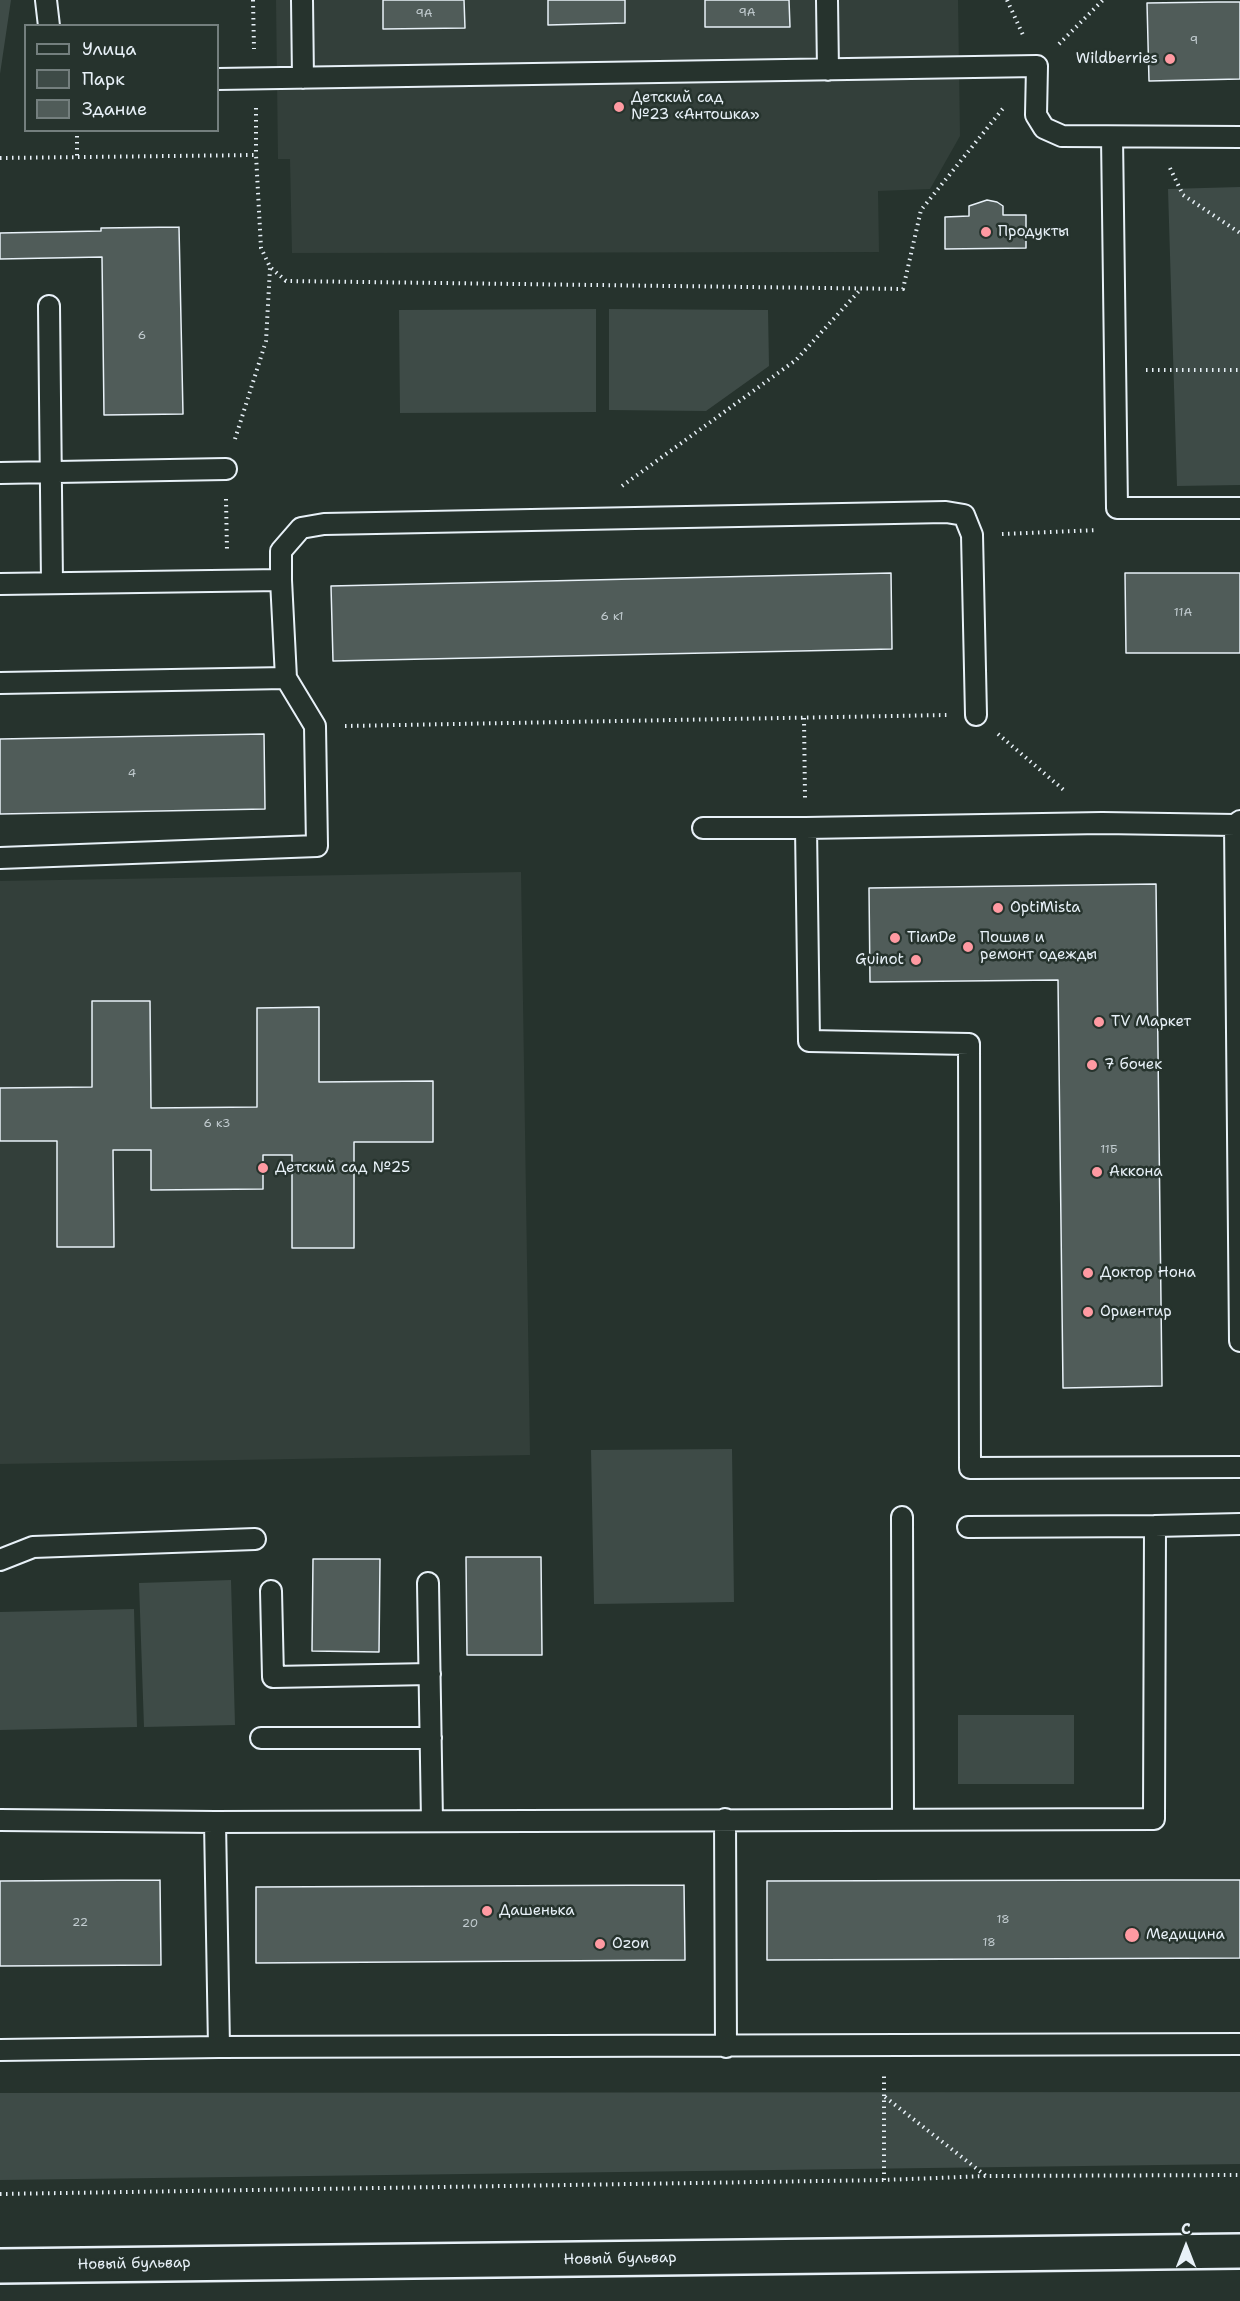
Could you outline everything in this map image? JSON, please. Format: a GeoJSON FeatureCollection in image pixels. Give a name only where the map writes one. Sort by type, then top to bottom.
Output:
{"type":"FeatureCollection","features":[{"type":"Feature","properties":{"kind":"main road","name":"Новый бульвар"},"geometry":{"type":"LineString","coordinates":[[0,2266],[1240,2251]]}},
{"type":"Feature","properties":{"kind":"lane"},"geometry":{"type":"LineString","coordinates":[[46,0],[49,24]]}},
{"type":"Feature","properties":{"kind":"lane"},"geometry":{"type":"LineString","coordinates":[[302,0],[303,78]]}},
{"type":"Feature","properties":{"kind":"lane"},"geometry":{"type":"LineString","coordinates":[[827,0],[828,70]]}},
{"type":"Feature","properties":{"kind":"lane"},"geometry":{"type":"LineString","coordinates":[[219,79],[1037,66],[1036,114],[1044,128],[1062,136],[1240,137]]}},
{"type":"Feature","properties":{"kind":"lane"},"geometry":{"type":"LineString","coordinates":[[1112,137],[1117,508],[1240,508]]}},
{"type":"Feature","properties":{"kind":"lane"},"geometry":{"type":"LineString","coordinates":[[49,306],[52,583]]}},
{"type":"Feature","properties":{"kind":"lane"},"geometry":{"type":"LineString","coordinates":[[0,473],[226,468]]}},
{"type":"Feature","properties":{"kind":"lane"},"geometry":{"type":"LineString","coordinates":[[0,858],[316,846],[315,726],[286,678],[281,551],[301,528],[324,524],[946,512],[964,515],[972,535],[976,715]]}},
{"type":"Feature","properties":{"kind":"lane"},"geometry":{"type":"LineString","coordinates":[[0,584],[281,580]]}},
{"type":"Feature","properties":{"kind":"lane"},"geometry":{"type":"LineString","coordinates":[[0,683],[286,678]]}},
{"type":"Feature","properties":{"kind":"lane"},"geometry":{"type":"LineString","coordinates":[[703,828],[1237,823],[1240,1341]]}},
{"type":"Feature","properties":{"kind":"lane"},"geometry":{"type":"LineString","coordinates":[[806,828],[809,1041],[969,1044],[970,1468],[1240,1467]]}},
{"type":"Feature","properties":{"kind":"lane"},"geometry":{"type":"LineString","coordinates":[[902,1517],[903,1819]]}},
{"type":"Feature","properties":{"kind":"lane"},"geometry":{"type":"LineString","coordinates":[[968,1527],[1240,1524]]}},
{"type":"Feature","properties":{"kind":"lane"},"geometry":{"type":"LineString","coordinates":[[0,1820],[215,1822],[1154,1819],[1155,1526]]}},
{"type":"Feature","properties":{"kind":"lane"},"geometry":{"type":"LineString","coordinates":[[0,1560],[33,1547],[255,1539]]}},
{"type":"Feature","properties":{"kind":"lane"},"geometry":{"type":"LineString","coordinates":[[428,1583],[432,1821]]}},
{"type":"Feature","properties":{"kind":"lane"},"geometry":{"type":"LineString","coordinates":[[271,1591],[273,1677],[430,1674]]}},
{"type":"Feature","properties":{"kind":"lane"},"geometry":{"type":"LineString","coordinates":[[261,1738],[431,1738]]}},
{"type":"Feature","properties":{"kind":"lane"},"geometry":{"type":"LineString","coordinates":[[725,1819],[726,2047]]}},
{"type":"Feature","properties":{"kind":"lane"},"geometry":{"type":"LineString","coordinates":[[215,1822],[219,2047]]}},
{"type":"Feature","properties":{"kind":"lane"},"geometry":{"type":"LineString","coordinates":[[0,2050],[219,2047],[1240,2044]]}},
{"type":"Feature","properties":{"kind":"path"},"geometry":{"type":"LineString","coordinates":[[0,158],[256,155],[261,248],[270,267],[286,280],[903,289],[921,210],[1037,66],[1103,0]]}},
{"type":"Feature","properties":{"kind":"path"},"geometry":{"type":"LineString","coordinates":[[77,132],[77,156]]}},
{"type":"Feature","properties":{"kind":"path"},"geometry":{"type":"LineString","coordinates":[[1155,137],[1183,195],[1240,233]]}},
{"type":"Feature","properties":{"kind":"path"},"geometry":{"type":"LineString","coordinates":[[227,581],[226,468],[267,341],[270,267]]}},
{"type":"Feature","properties":{"kind":"path"},"geometry":{"type":"LineString","coordinates":[[576,519],[796,360],[861,290]]}},
{"type":"Feature","properties":{"kind":"path"},"geometry":{"type":"LineString","coordinates":[[1116,370],[1240,370]]}},
{"type":"Feature","properties":{"kind":"path"},"geometry":{"type":"LineString","coordinates":[[972,535],[1080,532]]}},
{"type":"Feature","properties":{"kind":"path"},"geometry":{"type":"LineString","coordinates":[[315,726],[976,715],[1102,823]]}},
{"type":"Feature","properties":{"kind":"path"},"geometry":{"type":"LineString","coordinates":[[804,718],[806,828]]}},
{"type":"Feature","properties":{"kind":"path"},"geometry":{"type":"LineString","coordinates":[[884,2180],[885,2046]]}},
{"type":"Feature","properties":{"kind":"path"},"geometry":{"type":"LineString","coordinates":[[885,2097],[986,2176]]}},
{"type":"Feature","properties":{"kind":"path"},"geometry":{"type":"LineString","coordinates":[[0,2194],[884,2180],[986,2176],[1240,2175]]}},
{"type":"Feature","properties":{"kind":"shaded area","name":"Детский сад №23 «Антошка»"},"geometry":{"type":"Polygon","coordinates":[[[276,0],[958,0],[960,136],[930,189],[878,191],[879,252],[292,253],[290,159],[278,159],[276,0]]]}},
{"type":"Feature","properties":{"kind":"shaded area","name":"Детский сад №25"},"geometry":{"type":"Polygon","coordinates":[[[521,872],[530,1455],[0,1464],[0,881],[521,872]]]}},
{"type":"Feature","properties":{"kind":"green space"},"geometry":{"type":"Polygon","coordinates":[[[0,0],[11,0],[0,74],[0,0]]]}},
{"type":"Feature","properties":{"kind":"green space"},"geometry":{"type":"Polygon","coordinates":[[[1240,187],[1240,485],[1177,486],[1168,189],[1240,187]]]}},
{"type":"Feature","properties":{"kind":"green space"},"geometry":{"type":"Polygon","coordinates":[[[596,309],[596,412],[400,413],[399,310],[596,309]]]}},
{"type":"Feature","properties":{"kind":"green space"},"geometry":{"type":"Polygon","coordinates":[[[609,309],[768,310],[769,366],[706,411],[609,410],[609,309]]]}},
{"type":"Feature","properties":{"kind":"green space"},"geometry":{"type":"Polygon","coordinates":[[[732,1449],[734,1602],[594,1604],[591,1450],[732,1449]]]}},
{"type":"Feature","properties":{"kind":"green space"},"geometry":{"type":"Polygon","coordinates":[[[231,1580],[235,1725],[144,1727],[139,1583],[231,1580]]]}},
{"type":"Feature","properties":{"kind":"green space"},"geometry":{"type":"Polygon","coordinates":[[[134,1609],[137,1727],[0,1730],[0,1612],[134,1609]]]}},
{"type":"Feature","properties":{"kind":"green space"},"geometry":{"type":"Polygon","coordinates":[[[958,1715],[1074,1715],[1074,1784],[958,1784],[958,1715]]]}},
{"type":"Feature","properties":{"kind":"green space"},"geometry":{"type":"Polygon","coordinates":[[[1240,2092],[1240,2164],[0,2180],[0,2093],[1240,2092]]]}},
{"type":"Feature","properties":{"kind":"building"},"geometry":{"type":"Polygon","coordinates":[[[383,0],[464,0],[465,28],[383,29],[383,0]]]}},
{"type":"Feature","properties":{"kind":"building"},"geometry":{"type":"Polygon","coordinates":[[[548,0],[625,0],[625,23],[548,25],[548,0]]]}},
{"type":"Feature","properties":{"kind":"building"},"geometry":{"type":"Polygon","coordinates":[[[705,0],[789,0],[790,27],[705,27],[705,0]]]}},
{"type":"Feature","properties":{"kind":"building"},"geometry":{"type":"Polygon","coordinates":[[[1240,2],[1240,79],[1149,81],[1147,3],[1240,2]]]}},
{"type":"Feature","properties":{"kind":"building","name":"Продукты"},"geometry":{"type":"Polygon","coordinates":[[[987,200],[1003,206],[1003,215],[1026,215],[1026,248],[945,249],[945,217],[969,216],[969,206],[987,200]]]}},
{"type":"Feature","properties":{"kind":"building"},"geometry":{"type":"Polygon","coordinates":[[[179,227],[183,414],[104,415],[102,257],[0,259],[0,233],[179,227]]]}},
{"type":"Feature","properties":{"kind":"building"},"geometry":{"type":"Polygon","coordinates":[[[891,573],[892,649],[333,661],[331,586],[891,573]]]}},
{"type":"Feature","properties":{"kind":"building"},"geometry":{"type":"Polygon","coordinates":[[[1125,573],[1240,573],[1240,653],[1126,653],[1125,573]]]}},
{"type":"Feature","properties":{"kind":"building"},"geometry":{"type":"Polygon","coordinates":[[[264,734],[265,809],[0,814],[0,739],[264,734]]]}},
{"type":"Feature","properties":{"kind":"building"},"geometry":{"type":"Polygon","coordinates":[[[1156,884],[1162,1386],[1063,1388],[1058,980],[870,982],[869,888],[1156,884]]]}},
{"type":"Feature","properties":{"kind":"building"},"geometry":{"type":"Polygon","coordinates":[[[92,1001],[150,1001],[151,1108],[257,1107],[257,1008],[319,1007],[319,1082],[433,1081],[433,1142],[354,1142],[354,1248],[292,1248],[292,1155],[263,1155],[263,1189],[151,1190],[151,1150],[113,1150],[114,1247],[57,1247],[57,1141],[0,1141],[0,1088],[92,1087],[92,1001]]]}},
{"type":"Feature","properties":{"kind":"building"},"geometry":{"type":"Polygon","coordinates":[[[466,1557],[541,1557],[542,1655],[467,1655],[466,1557]]]}},
{"type":"Feature","properties":{"kind":"building"},"geometry":{"type":"Polygon","coordinates":[[[313,1559],[380,1559],[379,1652],[312,1651],[313,1559]]]}},
{"type":"Feature","properties":{"kind":"building"},"geometry":{"type":"Polygon","coordinates":[[[160,1880],[161,1965],[0,1966],[0,1881],[160,1880]]]}},
{"type":"Feature","properties":{"kind":"building"},"geometry":{"type":"Polygon","coordinates":[[[1240,1880],[1240,1958],[767,1960],[767,1881],[1240,1880]]]}},
{"type":"Feature","properties":{"kind":"building"},"geometry":{"type":"Polygon","coordinates":[[[684,1885],[685,1960],[256,1963],[256,1887],[684,1885]]]}},
{"type":"Feature","properties":{"kind":"place","name":"Wildberries"},"geometry":{"type":"Point","coordinates":[1170,59]}},
{"type":"Feature","properties":{"kind":"place","name":"Детский сад №23 «Антошка»"},"geometry":{"type":"Point","coordinates":[619,107]}},
{"type":"Feature","properties":{"kind":"place","name":"Продукты"},"geometry":{"type":"Point","coordinates":[986,232]}},
{"type":"Feature","properties":{"kind":"place","name":"OptiMista"},"geometry":{"type":"Point","coordinates":[998,908]}},
{"type":"Feature","properties":{"kind":"place","name":"TianDe"},"geometry":{"type":"Point","coordinates":[895,938]}},
{"type":"Feature","properties":{"kind":"place","name":"Пошив и ремонт одежды"},"geometry":{"type":"Point","coordinates":[968,947]}},
{"type":"Feature","properties":{"kind":"place","name":"Guinot"},"geometry":{"type":"Point","coordinates":[916,960]}},
{"type":"Feature","properties":{"kind":"place","name":"TV Маркет"},"geometry":{"type":"Point","coordinates":[1099,1022]}},
{"type":"Feature","properties":{"kind":"place","name":"7 бочек"},"geometry":{"type":"Point","coordinates":[1092,1065]}},
{"type":"Feature","properties":{"kind":"place","name":"Детский сад №25"},"geometry":{"type":"Point","coordinates":[263,1168]}},
{"type":"Feature","properties":{"kind":"place","name":"Аккона"},"geometry":{"type":"Point","coordinates":[1097,1172]}},
{"type":"Feature","properties":{"kind":"place","name":"Доктор Нона"},"geometry":{"type":"Point","coordinates":[1088,1273]}},
{"type":"Feature","properties":{"kind":"place","name":"Ориентир"},"geometry":{"type":"Point","coordinates":[1088,1312]}},
{"type":"Feature","properties":{"kind":"place","name":"Дашенька"},"geometry":{"type":"Point","coordinates":[487,1911]}},
{"type":"Feature","properties":{"kind":"place","name":"Медицина"},"geometry":{"type":"Point","coordinates":[1132,1935]}},
{"type":"Feature","properties":{"kind":"place","name":"Ozon"},"geometry":{"type":"Point","coordinates":[600,1944]}}]}
